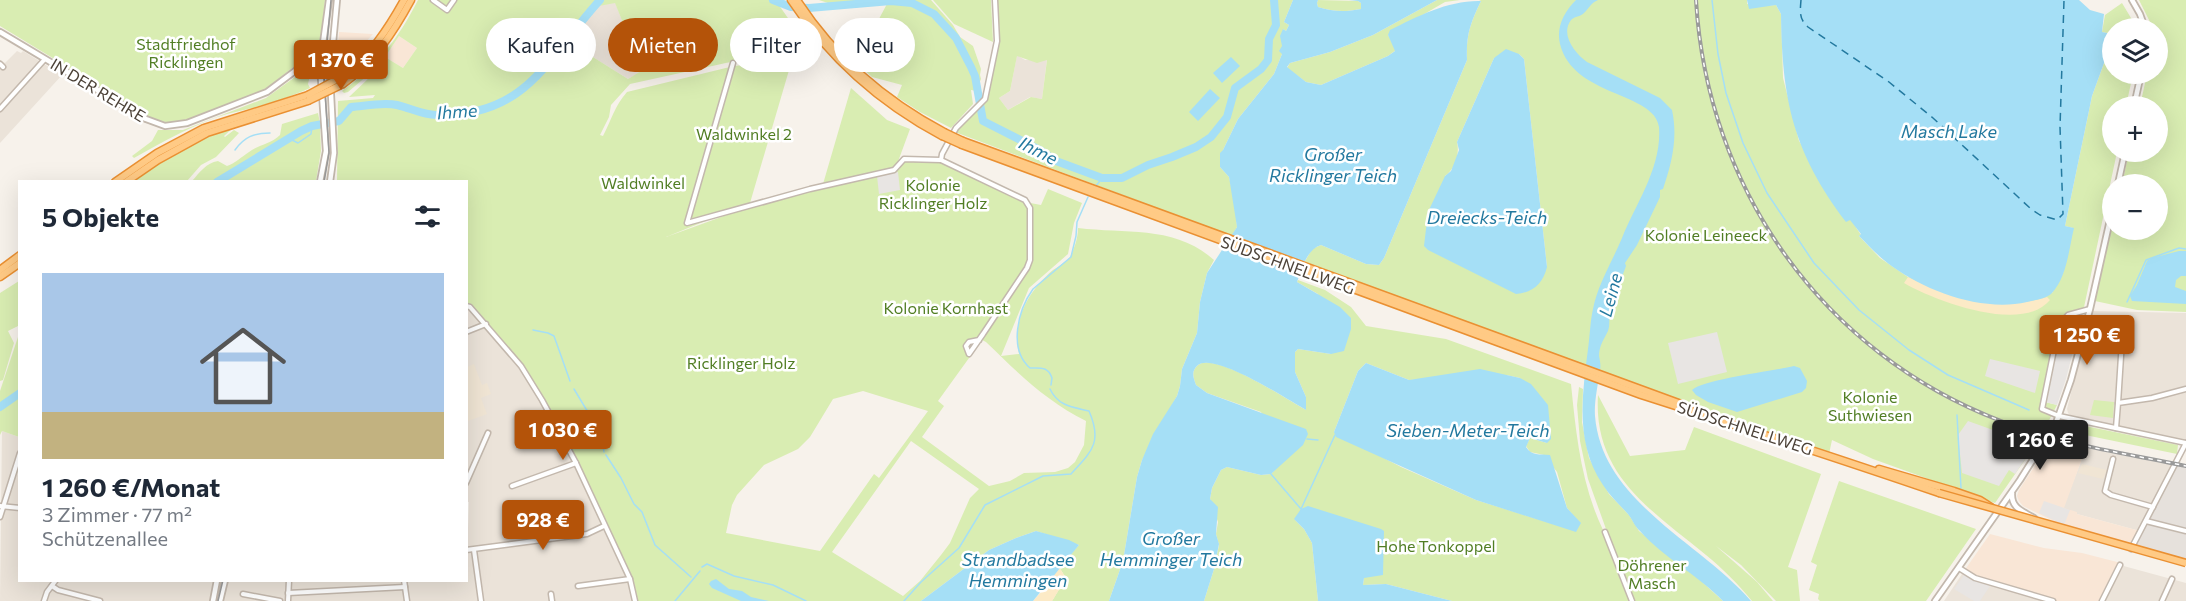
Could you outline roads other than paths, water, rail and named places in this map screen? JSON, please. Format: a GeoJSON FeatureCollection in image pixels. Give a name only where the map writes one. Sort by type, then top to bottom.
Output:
{"type":"FeatureCollection","features":[{"type":"Feature","properties":{"kind":"highway"},"geometry":{"type":"LineString","coordinates":[[118,180],[157,153],[204,128],[308,98],[343,76],[368,54],[404,0]]}},
{"type":"Feature","properties":{"kind":"highway"},"geometry":{"type":"LineString","coordinates":[[129,180],[158,160],[207,133],[343,84],[360,72],[382,48],[411,0]]}},
{"type":"Feature","properties":{"kind":"highway","name":"SÜDSCHNELLWEG"},"geometry":{"type":"LineString","coordinates":[[791,0],[830,45],[866,80],[903,108],[943,134],[962,143],[1742,429],[1827,453]]}},
{"type":"Feature","properties":{"kind":"highway","name":"SÜDSCHNELLWEG"},"geometry":{"type":"LineString","coordinates":[[797,0],[801,10]]}},
{"type":"Feature","properties":{"kind":"highway"},"geometry":{"type":"LineString","coordinates":[[0,270],[18,256]]}},
{"type":"Feature","properties":{"kind":"highway"},"geometry":{"type":"LineString","coordinates":[[0,277],[18,264]]}},
{"type":"Feature","properties":{"kind":"highway"},"geometry":{"type":"LineString","coordinates":[[1827,453],[1954,491],[2000,509]]}},
{"type":"Feature","properties":{"kind":"highway"},"geometry":{"type":"LineString","coordinates":[[1827,453],[1939,492],[2186,562]]}},
{"type":"Feature","properties":{"kind":"highway"},"geometry":{"type":"LineString","coordinates":[[1875,468],[1939,492]]}},
{"type":"Feature","properties":{"kind":"street"},"geometry":{"type":"LineString","coordinates":[[320,180],[326,151],[320,65],[329,0]]}},
{"type":"Feature","properties":{"kind":"street"},"geometry":{"type":"LineString","coordinates":[[330,180],[334,160],[331,66],[337,0]]}},
{"type":"Feature","properties":{"kind":"street"},"geometry":{"type":"LineString","coordinates":[[433,0],[447,10],[454,0]]}},
{"type":"Feature","properties":{"kind":"street"},"geometry":{"type":"LineString","coordinates":[[941,160],[956,128],[985,99],[997,41],[995,0]]}},
{"type":"Feature","properties":{"kind":"street"},"geometry":{"type":"LineString","coordinates":[[2132,0],[2141,18]]}},
{"type":"Feature","properties":{"kind":"street","name":"IN DER REHRE"},"geometry":{"type":"LineString","coordinates":[[0,32],[152,122],[171,126],[188,123],[263,94],[299,68],[331,66]]}},
{"type":"Feature","properties":{"kind":"street"},"geometry":{"type":"LineString","coordinates":[[0,109],[45,59]]}},
{"type":"Feature","properties":{"kind":"street"},"geometry":{"type":"LineString","coordinates":[[730,72],[687,223],[810,189],[896,169],[904,159],[941,160],[1025,200],[1029,208],[1031,250],[1027,268],[979,340]]}},
{"type":"Feature","properties":{"kind":"street"},"geometry":{"type":"LineString","coordinates":[[1935,601],[2053,429],[2059,416],[2105,240]]}},
{"type":"Feature","properties":{"kind":"street"},"geometry":{"type":"LineString","coordinates":[[468,306],[486,324],[529,378],[576,463],[630,579],[635,601]]}},
{"type":"Feature","properties":{"kind":"street"},"geometry":{"type":"LineString","coordinates":[[2088,309],[2068,315],[2059,326],[2042,401],[2043,411],[2186,443],[2130,550]]}},
{"type":"Feature","properties":{"kind":"street"},"geometry":{"type":"LineString","coordinates":[[468,331],[486,324]]}},
{"type":"Feature","properties":{"kind":"street"},"geometry":{"type":"LineString","coordinates":[[2116,428],[2123,325]]}},
{"type":"Feature","properties":{"kind":"street"},"geometry":{"type":"LineString","coordinates":[[2118,402],[2152,398],[2186,389]]}},
{"type":"Feature","properties":{"kind":"street"},"geometry":{"type":"LineString","coordinates":[[468,478],[488,433]]}},
{"type":"Feature","properties":{"kind":"street"},"geometry":{"type":"LineString","coordinates":[[0,517],[1,506],[18,459]]}},
{"type":"Feature","properties":{"kind":"street"},"geometry":{"type":"LineString","coordinates":[[2113,459],[2105,491],[2110,495],[2153,507]]}},
{"type":"Feature","properties":{"kind":"street"},"geometry":{"type":"LineString","coordinates":[[512,486],[576,463]]}},
{"type":"Feature","properties":{"kind":"street"},"geometry":{"type":"LineString","coordinates":[[2013,490],[2012,501],[2016,507],[2040,522]]}},
{"type":"Feature","properties":{"kind":"street"},"geometry":{"type":"LineString","coordinates":[[1,506],[18,508]]}},
{"type":"Feature","properties":{"kind":"street"},"geometry":{"type":"LineString","coordinates":[[2146,521],[2186,531]]}},
{"type":"Feature","properties":{"kind":"street"},"geometry":{"type":"LineString","coordinates":[[468,550],[587,534],[604,526]]}},
{"type":"Feature","properties":{"kind":"street"},"geometry":{"type":"LineString","coordinates":[[1605,532],[1632,601]]}},
{"type":"Feature","properties":{"kind":"street"},"geometry":{"type":"LineString","coordinates":[[474,550],[481,601]]}},
{"type":"Feature","properties":{"kind":"street"},"geometry":{"type":"LineString","coordinates":[[2102,601],[2120,565]]}},
{"type":"Feature","properties":{"kind":"street"},"geometry":{"type":"LineString","coordinates":[[1959,568],[1975,578],[2053,601]]}},
{"type":"Feature","properties":{"kind":"street"},"geometry":{"type":"LineString","coordinates":[[578,586],[630,579]]}},
{"type":"Feature","properties":{"kind":"street"},"geometry":{"type":"LineString","coordinates":[[2162,601],[2172,579]]}},
{"type":"Feature","properties":{"kind":"street"},"geometry":{"type":"LineString","coordinates":[[44,601],[55,582]]}},
{"type":"Feature","properties":{"kind":"street"},"geometry":{"type":"LineString","coordinates":[[213,601],[217,582]]}},
{"type":"Feature","properties":{"kind":"street"},"geometry":{"type":"LineString","coordinates":[[220,601],[225,582]]}},
{"type":"Feature","properties":{"kind":"street"},"geometry":{"type":"LineString","coordinates":[[288,601],[289,582]]}},
{"type":"Feature","properties":{"kind":"street"},"geometry":{"type":"LineString","coordinates":[[404,582],[407,601]]}},
{"type":"Feature","properties":{"kind":"street"},"geometry":{"type":"LineString","coordinates":[[52,586],[58,590],[99,601]]}},
{"type":"Feature","properties":{"kind":"street"},"geometry":{"type":"LineString","coordinates":[[288,593],[405,587]]}},
{"type":"Feature","properties":{"kind":"street"},"geometry":{"type":"LineString","coordinates":[[243,594],[280,601]]}},
{"type":"Feature","properties":{"kind":"street"},"geometry":{"type":"LineString","coordinates":[[551,594],[552,601]]}},
{"type":"Feature","properties":{"kind":"street"},"geometry":{"type":"LineString","coordinates":[[2024,601],[2027,594]]}},
{"type":"Feature","properties":{"kind":"water","name":"Großer Ricklinger Teich"},"geometry":{"type":"Polygon","coordinates":[[[1293,0],[1318,0],[1318,7],[1345,11],[1361,9],[1361,3],[1349,0],[1437,0],[1373,35],[1330,52],[1290,63],[1287,67],[1306,82],[1321,85],[1395,51],[1388,35],[1390,30],[1446,6],[1481,1],[1470,30],[1467,60],[1384,258],[1379,265],[1366,264],[1321,245],[1308,255],[1303,266],[1297,282],[1340,307],[1351,318],[1351,329],[1344,351],[1331,354],[1298,349],[1295,352],[1295,372],[1306,397],[1306,410],[1252,379],[1220,365],[1207,363],[1198,365],[1194,370],[1193,377],[1196,385],[1207,393],[1306,429],[1308,434],[1303,445],[1271,474],[1261,475],[1227,467],[1221,470],[1212,488],[1210,499],[1218,507],[1216,534],[1219,544],[1204,601],[1109,601],[1123,561],[1142,460],[1153,434],[1177,396],[1182,369],[1197,333],[1200,302],[1207,273],[1237,227],[1229,177],[1220,167],[1220,153],[1238,119],[1274,74],[1282,54],[1279,51],[1282,46],[1280,36],[1283,29],[1286,31],[1289,25],[1284,22],[1293,0]]]}},
{"type":"Feature","properties":{"kind":"water","name":"Leine"},"geometry":{"type":"Polygon","coordinates":[[[1576,0],[1598,0],[1571,20],[1568,26],[1568,38],[1578,54],[1587,62],[1660,98],[1672,110],[1674,120],[1671,160],[1663,189],[1660,190],[1660,197],[1637,245],[1625,263],[1626,266],[1616,293],[1611,299],[1613,305],[1609,328],[1599,352],[1600,368],[1595,416],[1602,446],[1615,473],[1634,497],[1656,519],[1730,580],[1751,601],[1723,601],[1649,541],[1606,489],[1588,453],[1584,436],[1583,402],[1593,309],[1602,282],[1647,184],[1659,142],[1659,127],[1654,116],[1644,107],[1596,84],[1580,74],[1568,61],[1560,44],[1559,32],[1565,15],[1576,0]]]}},
{"type":"Feature","properties":{"kind":"water","name":"Masch Lake"},"geometry":{"type":"Polygon","coordinates":[[[1747,0],[2079,0],[2090,10],[2104,14],[2102,18],[2102,68],[2092,96],[2065,226],[2074,228],[2067,262],[2061,279],[2052,293],[2040,299],[2010,304],[1974,302],[1939,292],[1907,276],[1875,252],[1859,236],[1861,234],[1850,220],[1846,222],[1828,196],[1802,148],[1788,99],[1784,73],[1781,14],[1776,5],[1749,9],[1747,0]]]}},
{"type":"Feature","properties":{"kind":"water","name":"Dreiecks-Teich"},"geometry":{"type":"Polygon","coordinates":[[[1506,49],[1519,54],[1524,59],[1547,267],[1540,283],[1532,290],[1516,294],[1424,246],[1428,212],[1445,176],[1451,171],[1459,150],[1457,142],[1494,58],[1506,49]]]}},
{"type":"Feature","properties":{"kind":"water"},"geometry":{"type":"Polygon","coordinates":[[[1231,57],[1240,66],[1222,83],[1213,73],[1231,57]]]}},
{"type":"Feature","properties":{"kind":"water"},"geometry":{"type":"Polygon","coordinates":[[[1210,89],[1220,98],[1198,121],[1189,112],[1210,89]]]}},
{"type":"Feature","properties":{"kind":"water"},"geometry":{"type":"Polygon","coordinates":[[[2186,251],[2186,276],[2181,276],[2176,280],[2175,287],[2186,291],[2186,304],[2132,301],[2130,296],[2147,261],[2186,251]]]}},
{"type":"Feature","properties":{"kind":"water","name":"Sieben-Meter-Teich"},"geometry":{"type":"Polygon","coordinates":[[[1366,363],[1409,380],[1480,369],[1520,378],[1531,384],[1548,405],[1551,439],[1547,443],[1530,438],[1526,447],[1533,453],[1550,455],[1567,508],[1581,523],[1576,532],[1476,500],[1336,437],[1334,432],[1358,371],[1366,363]]]}},
{"type":"Feature","properties":{"kind":"water"},"geometry":{"type":"Polygon","coordinates":[[[1794,366],[1800,368],[1807,381],[1806,388],[1802,392],[1737,412],[1708,402],[1692,390],[1711,382],[1794,366]]]}},
{"type":"Feature","properties":{"kind":"water"},"geometry":{"type":"Polygon","coordinates":[[[1308,506],[1384,531],[1383,575],[1364,578],[1363,585],[1386,584],[1452,601],[1318,601],[1312,543],[1304,529],[1294,519],[1301,509],[1308,506]]]}},
{"type":"Feature","properties":{"kind":"water","name":"Strandbadsee Hemmingen"},"geometry":{"type":"Polygon","coordinates":[[[1036,531],[1079,545],[1033,601],[921,601],[989,550],[1036,531]]]}},
{"type":"Feature","properties":{"kind":"water"},"geometry":{"type":"Polygon","coordinates":[[[716,579],[729,589],[742,591],[751,597],[769,601],[741,601],[712,588],[709,584],[716,579]]]}},
{"type":"Feature","properties":{"kind":"waterway","name":"Ihme"},"geometry":{"type":"LineString","coordinates":[[220,180],[301,131],[312,126],[339,121],[351,107],[392,104],[436,115],[467,113],[493,106],[514,95],[533,80],[600,0]]}},
{"type":"Feature","properties":{"kind":"waterway","name":"Ihme"},"geometry":{"type":"LineString","coordinates":[[773,0],[791,7],[809,8],[891,1],[912,3],[934,14],[956,38],[971,67],[975,76],[983,121],[1040,150],[1056,161],[1102,178],[1122,178],[1148,165],[1196,147],[1211,137],[1227,117],[1235,88],[1261,69],[1268,60],[1269,39],[1276,25],[1274,0]]}},
{"type":"Feature","properties":{"kind":"waterway"},"geometry":{"type":"LineString","coordinates":[[1712,0],[1718,54],[1726,93],[1743,143],[1767,193],[1814,263],[1859,310],[1909,350],[1948,375],[2029,410]]}},
{"type":"Feature","properties":{"kind":"waterway"},"geometry":{"type":"LineString","coordinates":[[288,138],[298,143],[311,134],[312,126]]}},
{"type":"Feature","properties":{"kind":"waterway"},"geometry":{"type":"LineString","coordinates":[[235,150],[250,137],[270,133]]}},
{"type":"Feature","properties":{"kind":"waterway"},"geometry":{"type":"LineString","coordinates":[[1096,186],[1102,178]]}},
{"type":"Feature","properties":{"kind":"waterway"},"geometry":{"type":"LineString","coordinates":[[1051,385],[1052,378],[1048,371],[1043,368],[1030,368],[1023,360],[1017,340],[1020,318],[1033,289],[1071,257],[1077,222],[1088,197]]}},
{"type":"Feature","properties":{"kind":"waterway"},"geometry":{"type":"LineString","coordinates":[[2127,302],[2146,260],[2179,248],[2186,249]]}},
{"type":"Feature","properties":{"kind":"waterway"},"geometry":{"type":"LineString","coordinates":[[533,330],[554,336],[570,381]]}},
{"type":"Feature","properties":{"kind":"waterway"},"geometry":{"type":"LineString","coordinates":[[574,389],[600,426],[604,452]]}},
{"type":"Feature","properties":{"kind":"waterway"},"geometry":{"type":"LineString","coordinates":[[904,601],[921,582],[959,548],[985,505],[1043,476],[1071,474],[1089,453],[1095,439],[1089,411],[1061,402],[1050,389]]}},
{"type":"Feature","properties":{"kind":"waterway","name":"Ihme"},"geometry":{"type":"LineString","coordinates":[[0,407],[18,394]]}},
{"type":"Feature","properties":{"kind":"waterway"},"geometry":{"type":"LineString","coordinates":[[1957,415],[1961,488]]}},
{"type":"Feature","properties":{"kind":"waterway"},"geometry":{"type":"LineString","coordinates":[[1271,474],[1301,509],[1335,435]]}},
{"type":"Feature","properties":{"kind":"waterway"},"geometry":{"type":"LineString","coordinates":[[1307,439],[1318,440]]}},
{"type":"Feature","properties":{"kind":"waterway"},"geometry":{"type":"LineString","coordinates":[[606,455],[634,504],[642,512],[655,545],[691,577]]}},
{"type":"Feature","properties":{"kind":"waterway"},"geometry":{"type":"LineString","coordinates":[[702,567],[707,564],[734,576],[773,585],[806,601]]}},
{"type":"Feature","properties":{"kind":"waterway"},"geometry":{"type":"LineString","coordinates":[[675,601],[700,571]]}},
{"type":"Feature","properties":{"kind":"tram line"},"geometry":{"type":"LineString","coordinates":[[324,180],[329,153],[324,76],[331,0]]}},
{"type":"Feature","properties":{"kind":"tram line"},"geometry":{"type":"LineString","coordinates":[[218,601],[223,582]]}},
{"type":"Feature","properties":{"kind":"railway"},"geometry":{"type":"LineString","coordinates":[[1696,0],[1705,70],[1723,136],[1750,198],[1786,256],[1829,308],[1880,353],[1937,391],[2001,421],[2069,442],[2186,466]]}},
{"type":"Feature","properties":{"kind":"park label","name":"Stadtfriedhof Ricklingen"},"geometry":{"type":"Point","coordinates":[186,53]}},
{"type":"Feature","properties":{"kind":"park label","name":"Waldwinkel 2"},"geometry":{"type":"Point","coordinates":[744,134]}},
{"type":"Feature","properties":{"kind":"park label","name":"Waldwinkel"},"geometry":{"type":"Point","coordinates":[643,183]}},
{"type":"Feature","properties":{"kind":"park label","name":"Kolonie Ricklinger Holz"},"geometry":{"type":"Point","coordinates":[933,194]}},
{"type":"Feature","properties":{"kind":"park label","name":"Kolonie Leineeck"},"geometry":{"type":"Point","coordinates":[1706,235]}},
{"type":"Feature","properties":{"kind":"park label","name":"Kolonie Kornhast"},"geometry":{"type":"Point","coordinates":[946,308]}},
{"type":"Feature","properties":{"kind":"park label","name":"Ricklinger Holz"},"geometry":{"type":"Point","coordinates":[741,363]}},
{"type":"Feature","properties":{"kind":"park label","name":"Kolonie Suthwiesen"},"geometry":{"type":"Point","coordinates":[1870,406]}},
{"type":"Feature","properties":{"kind":"park label","name":"Hohe Tonkoppel"},"geometry":{"type":"Point","coordinates":[1436,546]}},
{"type":"Feature","properties":{"kind":"park label","name":"Döhrener Masch"},"geometry":{"type":"Point","coordinates":[1652,574]}},
{"type":"Feature","properties":{"kind":"water label","name":"Großer Hemminger Teich"},"geometry":{"type":"Point","coordinates":[1171,549]}}]}
